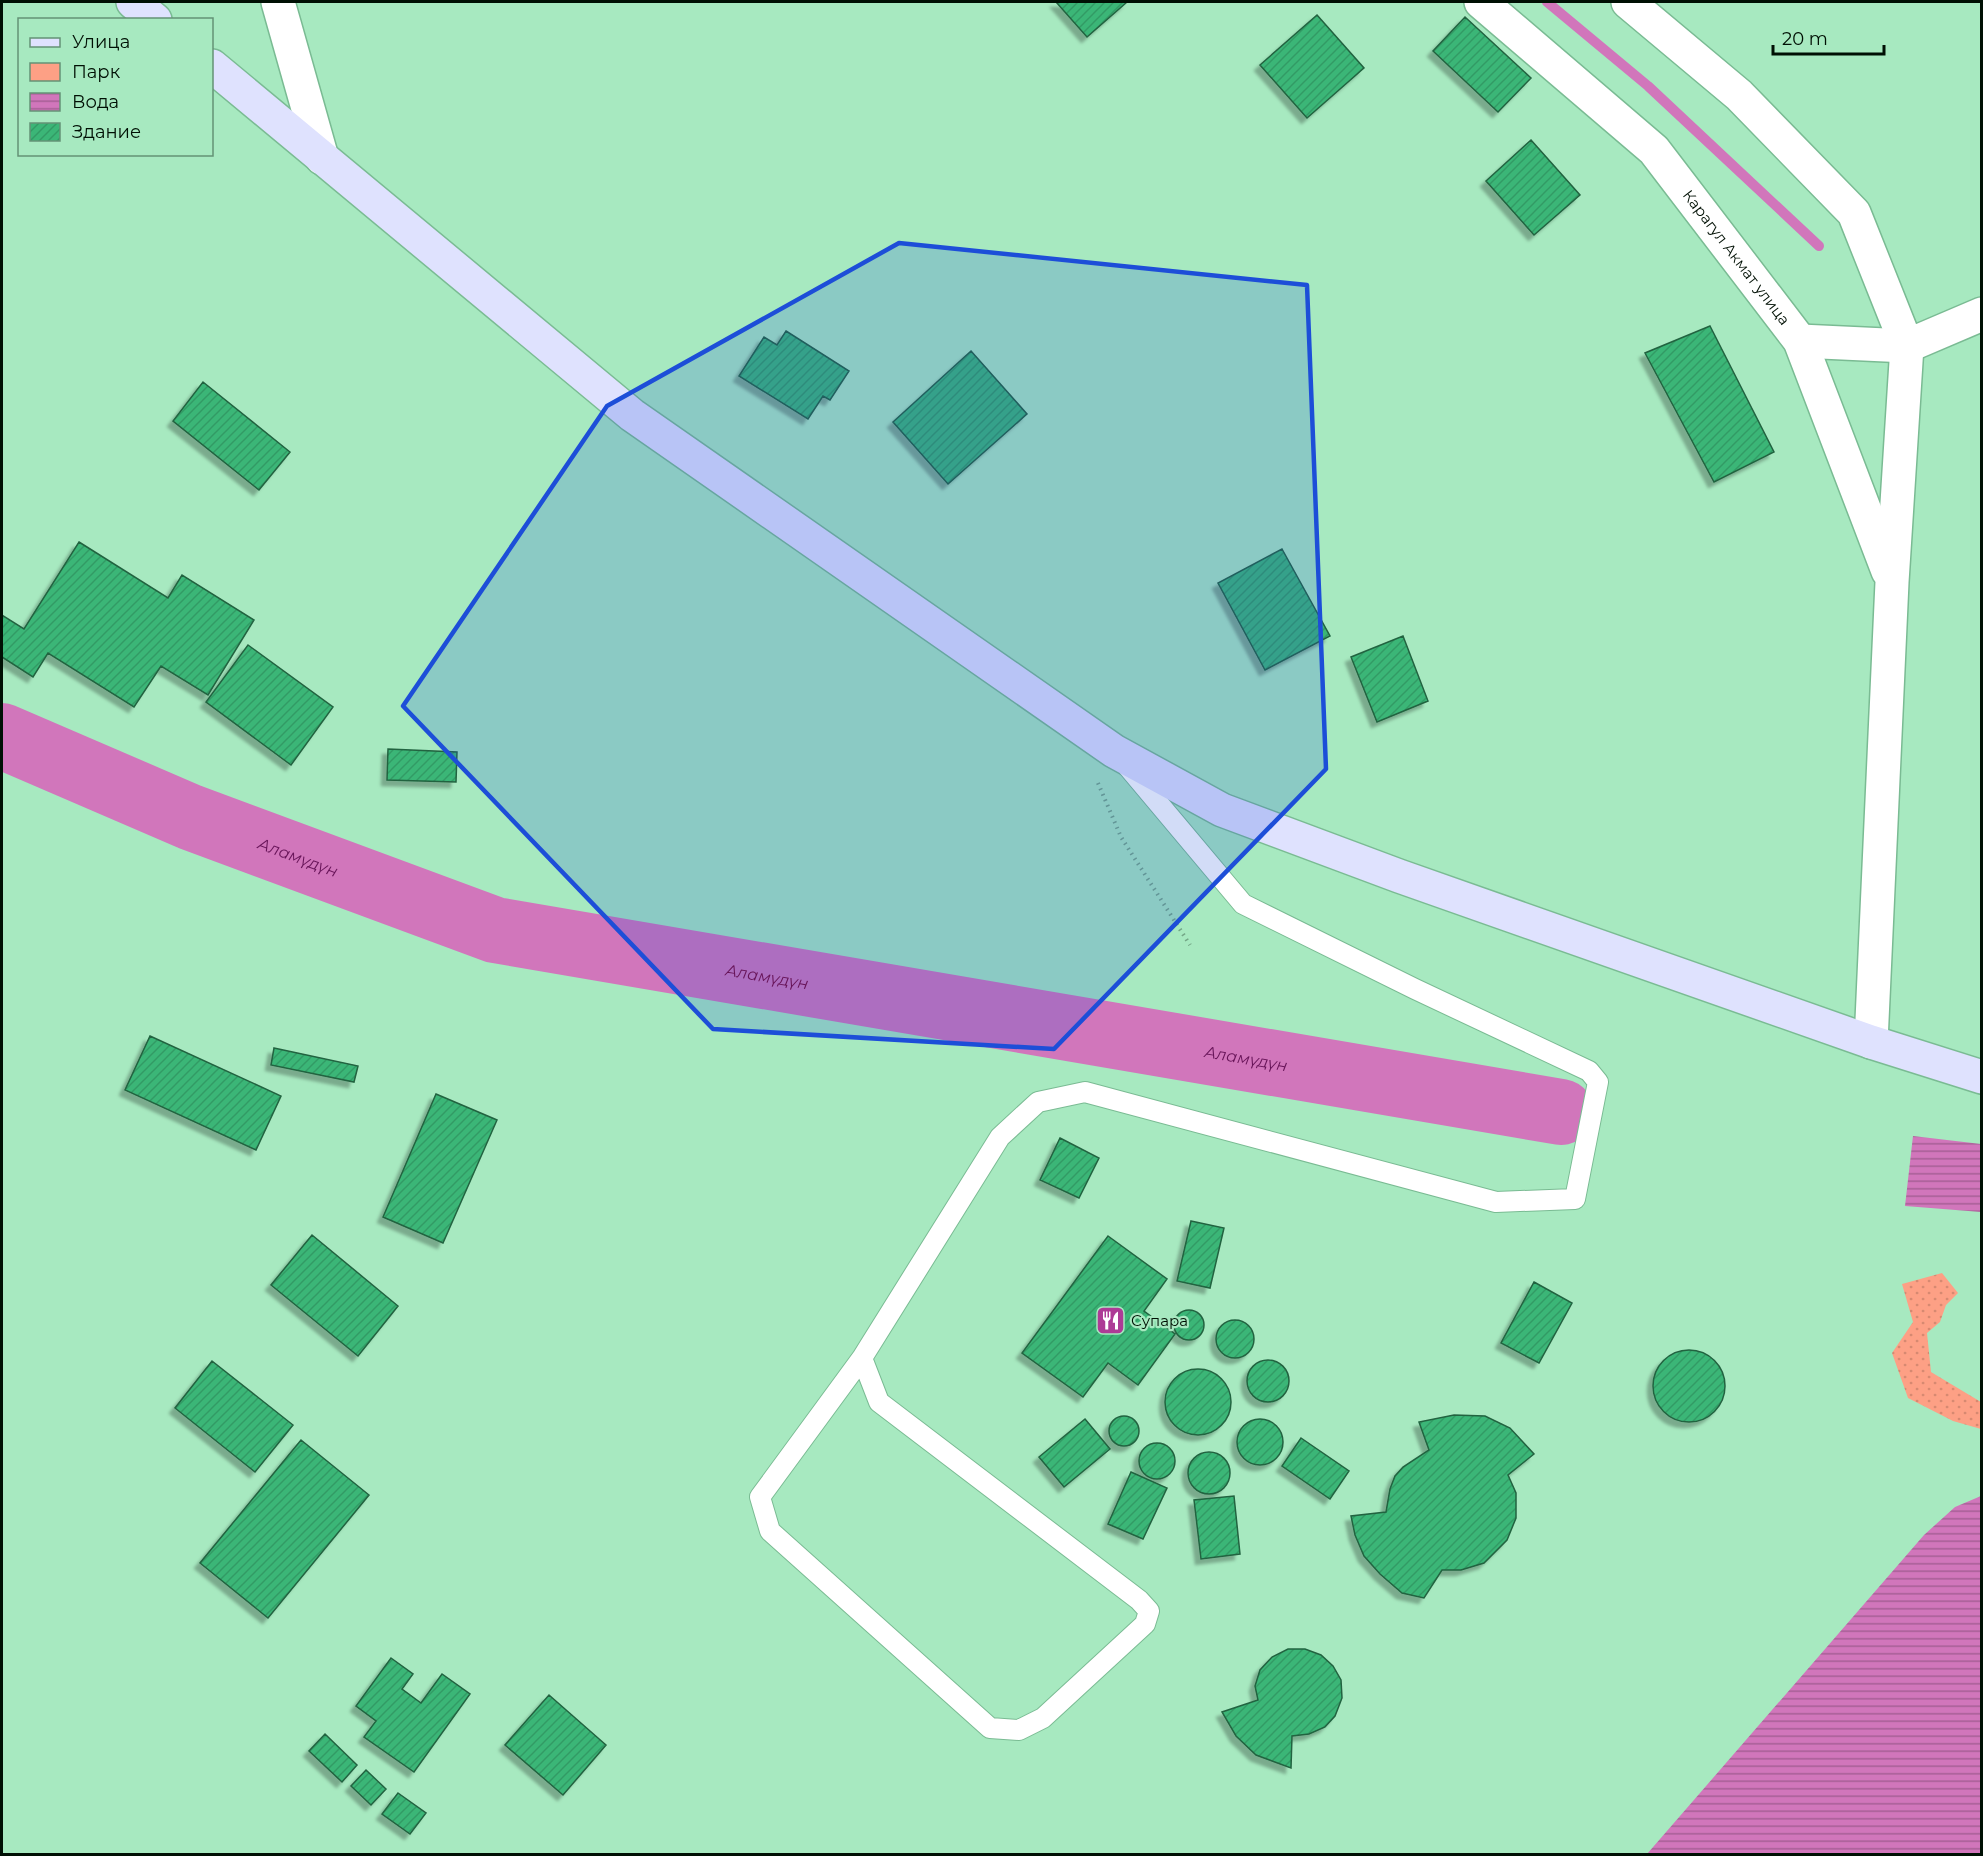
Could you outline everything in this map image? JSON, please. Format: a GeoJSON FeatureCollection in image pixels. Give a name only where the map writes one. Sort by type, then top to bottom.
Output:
{"type":"FeatureCollection","features":[{"type":"Feature","properties":{"kind":"main road"},"geometry":{"type":"LineString","coordinates":[[134,2],[153,18]]}},
{"type":"Feature","properties":{"kind":"main road"},"geometry":{"type":"LineString","coordinates":[[213,67],[632,415],[1104,762],[1222,810],[1399,876],[1871,1042],[1982,1077]]}},
{"type":"Feature","properties":{"kind":"street"},"geometry":{"type":"LineString","coordinates":[[278,2],[322,158]]}},
{"type":"Feature","properties":{"kind":"street","name":"Карагул Акмат улица"},"geometry":{"type":"LineString","coordinates":[[1481,2],[1654,150],[1800,340],[1892,582]]}},
{"type":"Feature","properties":{"kind":"street"},"geometry":{"type":"LineString","coordinates":[[1628,2],[1739,95],[1854,213],[1907,346],[1892,582],[1871,1042]]}},
{"type":"Feature","properties":{"kind":"street"},"geometry":{"type":"LineString","coordinates":[[1800,340],[1907,346],[1982,314]]}},
{"type":"Feature","properties":{"kind":"lane"},"geometry":{"type":"LineString","coordinates":[[862,1358],[879,1402],[1139,1600],[1149,1611],[1145,1624],[1043,1718],[1019,1730],[990,1728],[770,1531],[760,1497],[862,1358],[1000,1137],[1038,1102],[1085,1092],[1496,1202],[1575,1199],[1598,1082],[1589,1071],[1243,904],[1104,762]]}},
{"type":"Feature","properties":{"kind":"path"},"geometry":{"type":"LineString","coordinates":[[1104,762],[1121,837],[1191,945]]}},
{"type":"Feature","properties":{"kind":"highlighted area"},"geometry":{"type":"Polygon","coordinates":[[[899,243],[1307,285],[1326,769],[1054,1049],[713,1029],[403,706],[607,406],[899,243]]]}},
{"type":"Feature","properties":{"kind":"green space"},"geometry":{"type":"Polygon","coordinates":[[[1942,1273],[1958,1293],[1946,1305],[1940,1322],[1927,1333],[1931,1372],[1981,1402],[1981,1429],[1953,1421],[1908,1398],[1892,1353],[1913,1322],[1902,1284],[1942,1273]]]}},
{"type":"Feature","properties":{"kind":"water"},"geometry":{"type":"Polygon","coordinates":[[[1913,1136],[1981,1144],[1981,1212],[1905,1206],[1913,1136]]]}},
{"type":"Feature","properties":{"kind":"water"},"geometry":{"type":"Polygon","coordinates":[[[1981,1496],[1981,1854],[1647,1854],[1924,1535],[1955,1507],[1981,1496]]]}},
{"type":"Feature","properties":{"kind":"building"},"geometry":{"type":"Polygon","coordinates":[[[1056,2],[1127,2],[1087,37],[1056,2]]]}},
{"type":"Feature","properties":{"kind":"building"},"geometry":{"type":"Polygon","coordinates":[[[1317,15],[1364,68],[1307,118],[1260,65],[1317,15]]]}},
{"type":"Feature","properties":{"kind":"building"},"geometry":{"type":"Polygon","coordinates":[[[1465,17],[1531,78],[1498,112],[1433,51],[1465,17]]]}},
{"type":"Feature","properties":{"kind":"building"},"geometry":{"type":"Polygon","coordinates":[[[1531,140],[1580,195],[1534,235],[1486,181],[1531,140]]]}},
{"type":"Feature","properties":{"kind":"building"},"geometry":{"type":"Polygon","coordinates":[[[1710,326],[1774,452],[1714,482],[1645,353],[1710,326]]]}},
{"type":"Feature","properties":{"kind":"building"},"geometry":{"type":"Polygon","coordinates":[[[786,331],[849,371],[830,400],[823,396],[808,419],[739,376],[764,337],[777,345],[786,331]]]}},
{"type":"Feature","properties":{"kind":"building"},"geometry":{"type":"Polygon","coordinates":[[[971,351],[1027,414],[948,484],[893,422],[971,351]]]}},
{"type":"Feature","properties":{"kind":"building"},"geometry":{"type":"Polygon","coordinates":[[[203,382],[290,452],[259,490],[173,421],[203,382]]]}},
{"type":"Feature","properties":{"kind":"building"},"geometry":{"type":"Polygon","coordinates":[[[79,542],[168,598],[182,575],[254,620],[208,695],[161,666],[134,707],[48,653],[33,677],[2,657],[2,615],[24,629],[79,542]]]}},
{"type":"Feature","properties":{"kind":"building"},"geometry":{"type":"Polygon","coordinates":[[[1282,549],[1330,636],[1265,670],[1218,583],[1282,549]]]}},
{"type":"Feature","properties":{"kind":"building"},"geometry":{"type":"Polygon","coordinates":[[[1403,636],[1428,701],[1377,722],[1351,657],[1403,636]]]}},
{"type":"Feature","properties":{"kind":"building"},"geometry":{"type":"Polygon","coordinates":[[[248,645],[333,707],[291,765],[206,702],[248,645]]]}},
{"type":"Feature","properties":{"kind":"building"},"geometry":{"type":"Polygon","coordinates":[[[388,749],[457,752],[456,782],[387,780],[388,749]]]}},
{"type":"Feature","properties":{"kind":"building"},"geometry":{"type":"Polygon","coordinates":[[[150,1036],[281,1096],[256,1150],[125,1090],[150,1036]]]}},
{"type":"Feature","properties":{"kind":"building"},"geometry":{"type":"Polygon","coordinates":[[[274,1048],[358,1066],[354,1082],[271,1065],[274,1048]]]}},
{"type":"Feature","properties":{"kind":"building"},"geometry":{"type":"Polygon","coordinates":[[[436,1094],[497,1120],[443,1243],[383,1217],[436,1094]]]}},
{"type":"Feature","properties":{"kind":"building"},"geometry":{"type":"Polygon","coordinates":[[[1060,1138],[1099,1158],[1079,1198],[1040,1180],[1060,1138]]]}},
{"type":"Feature","properties":{"kind":"building"},"geometry":{"type":"Polygon","coordinates":[[[1191,1221],[1224,1228],[1210,1288],[1177,1281],[1191,1221]]]}},
{"type":"Feature","properties":{"kind":"building"},"geometry":{"type":"Polygon","coordinates":[[[312,1235],[398,1306],[358,1356],[271,1285],[312,1235]]]}},
{"type":"Feature","properties":{"kind":"building"},"geometry":{"type":"Polygon","coordinates":[[[1108,1236],[1167,1279],[1144,1311],[1175,1334],[1138,1385],[1108,1363],[1083,1397],[1022,1353],[1108,1236]]]}},
{"type":"Feature","properties":{"kind":"building"},"geometry":{"type":"Polygon","coordinates":[[[1534,1282],[1572,1303],[1539,1363],[1501,1343],[1534,1282]]]}},
{"type":"Feature","properties":{"kind":"building"},"geometry":{"type":"Polygon","coordinates":[[[1189,1310],[1200,1314],[1204,1325],[1200,1336],[1189,1340],[1178,1336],[1174,1325],[1178,1314],[1189,1310]]]}},
{"type":"Feature","properties":{"kind":"building"},"geometry":{"type":"Polygon","coordinates":[[[1235,1320],[1248,1326],[1254,1339],[1248,1352],[1235,1358],[1222,1352],[1216,1339],[1222,1326],[1235,1320]]]}},
{"type":"Feature","properties":{"kind":"building"},"geometry":{"type":"Polygon","coordinates":[[[1689,1350],[1709,1356],[1719,1366],[1725,1386],[1719,1406],[1709,1416],[1689,1422],[1669,1416],[1659,1406],[1653,1386],[1659,1366],[1669,1356],[1689,1350]]]}},
{"type":"Feature","properties":{"kind":"building"},"geometry":{"type":"Polygon","coordinates":[[[1268,1360],[1276,1361],[1283,1366],[1288,1373],[1288,1389],[1283,1396],[1276,1401],[1268,1402],[1260,1401],[1253,1396],[1248,1389],[1247,1381],[1248,1373],[1253,1366],[1260,1361],[1268,1360]]]}},
{"type":"Feature","properties":{"kind":"building"},"geometry":{"type":"Polygon","coordinates":[[[212,1361],[293,1425],[255,1472],[175,1408],[212,1361]]]}},
{"type":"Feature","properties":{"kind":"building"},"geometry":{"type":"Polygon","coordinates":[[[1191,1369],[1205,1369],[1217,1374],[1226,1383],[1231,1402],[1229,1415],[1222,1426],[1205,1435],[1191,1435],[1179,1430],[1170,1421],[1165,1409],[1165,1395],[1170,1383],[1179,1374],[1191,1369]]]}},
{"type":"Feature","properties":{"kind":"building"},"geometry":{"type":"Polygon","coordinates":[[[1454,1415],[1485,1416],[1510,1428],[1534,1454],[1508,1475],[1516,1493],[1516,1518],[1507,1540],[1484,1563],[1461,1570],[1442,1570],[1424,1598],[1402,1593],[1380,1574],[1364,1556],[1355,1535],[1351,1516],[1386,1512],[1395,1476],[1403,1467],[1429,1450],[1419,1422],[1454,1415]]]}},
{"type":"Feature","properties":{"kind":"building"},"geometry":{"type":"Polygon","coordinates":[[[1124,1416],[1135,1420],[1139,1431],[1135,1442],[1124,1446],[1113,1442],[1109,1431],[1113,1420],[1124,1416]]]}},
{"type":"Feature","properties":{"kind":"building"},"geometry":{"type":"Polygon","coordinates":[[[1085,1419],[1110,1449],[1064,1487],[1039,1457],[1085,1419]]]}},
{"type":"Feature","properties":{"kind":"building"},"geometry":{"type":"Polygon","coordinates":[[[1260,1419],[1269,1420],[1277,1425],[1282,1433],[1282,1451],[1277,1459],[1269,1464],[1260,1465],[1251,1464],[1243,1459],[1238,1451],[1237,1442],[1238,1433],[1243,1425],[1251,1420],[1260,1419]]]}},
{"type":"Feature","properties":{"kind":"building"},"geometry":{"type":"Polygon","coordinates":[[[1301,1438],[1349,1471],[1330,1499],[1282,1466],[1301,1438]]]}},
{"type":"Feature","properties":{"kind":"building"},"geometry":{"type":"Polygon","coordinates":[[[301,1440],[369,1495],[268,1618],[200,1563],[301,1440]]]}},
{"type":"Feature","properties":{"kind":"building"},"geometry":{"type":"Polygon","coordinates":[[[1157,1443],[1170,1448],[1175,1461],[1170,1474],[1157,1479],[1144,1474],[1139,1461],[1144,1448],[1157,1443]]]}},
{"type":"Feature","properties":{"kind":"building"},"geometry":{"type":"Polygon","coordinates":[[[1209,1452],[1217,1453],[1224,1458],[1229,1465],[1229,1481],[1224,1488],[1217,1493],[1209,1494],[1201,1493],[1194,1488],[1189,1481],[1188,1473],[1189,1465],[1194,1458],[1201,1453],[1209,1452]]]}},
{"type":"Feature","properties":{"kind":"building"},"geometry":{"type":"Polygon","coordinates":[[[1131,1472],[1167,1488],[1143,1539],[1108,1524],[1131,1472]]]}},
{"type":"Feature","properties":{"kind":"building"},"geometry":{"type":"Polygon","coordinates":[[[1234,1496],[1240,1554],[1201,1559],[1194,1500],[1234,1496]]]}},
{"type":"Feature","properties":{"kind":"building"},"geometry":{"type":"Polygon","coordinates":[[[1288,1649],[1305,1649],[1321,1655],[1333,1666],[1341,1680],[1342,1698],[1335,1716],[1325,1727],[1309,1734],[1292,1736],[1291,1768],[1256,1755],[1236,1736],[1222,1712],[1258,1700],[1255,1686],[1260,1670],[1272,1657],[1288,1649]]]}},
{"type":"Feature","properties":{"kind":"building"},"geometry":{"type":"Polygon","coordinates":[[[391,1658],[413,1674],[402,1689],[421,1703],[442,1674],[470,1694],[414,1772],[364,1737],[376,1721],[356,1706],[391,1658]]]}},
{"type":"Feature","properties":{"kind":"building"},"geometry":{"type":"Polygon","coordinates":[[[549,1695],[606,1745],[563,1795],[505,1745],[549,1695]]]}},
{"type":"Feature","properties":{"kind":"building"},"geometry":{"type":"Polygon","coordinates":[[[325,1734],[357,1765],[342,1782],[309,1751],[325,1734]]]}},
{"type":"Feature","properties":{"kind":"building"},"geometry":{"type":"Polygon","coordinates":[[[366,1770],[386,1789],[371,1805],[351,1786],[366,1770]]]}},
{"type":"Feature","properties":{"kind":"building"},"geometry":{"type":"Polygon","coordinates":[[[398,1793],[426,1813],[410,1834],[382,1814],[398,1793]]]}},
{"type":"Feature","properties":{"kind":"waterway"},"geometry":{"type":"LineString","coordinates":[[1547,2],[1648,86],[1819,246]]}},
{"type":"Feature","properties":{"kind":"waterway","name":"Аламүдүн"},"geometry":{"type":"LineString","coordinates":[[2,736],[190,817],[495,930],[1561,1112]]}},
{"type":"Feature","properties":{"kind":"place","name":"Супара"},"geometry":{"type":"Point","coordinates":[1110,1321]}}]}
